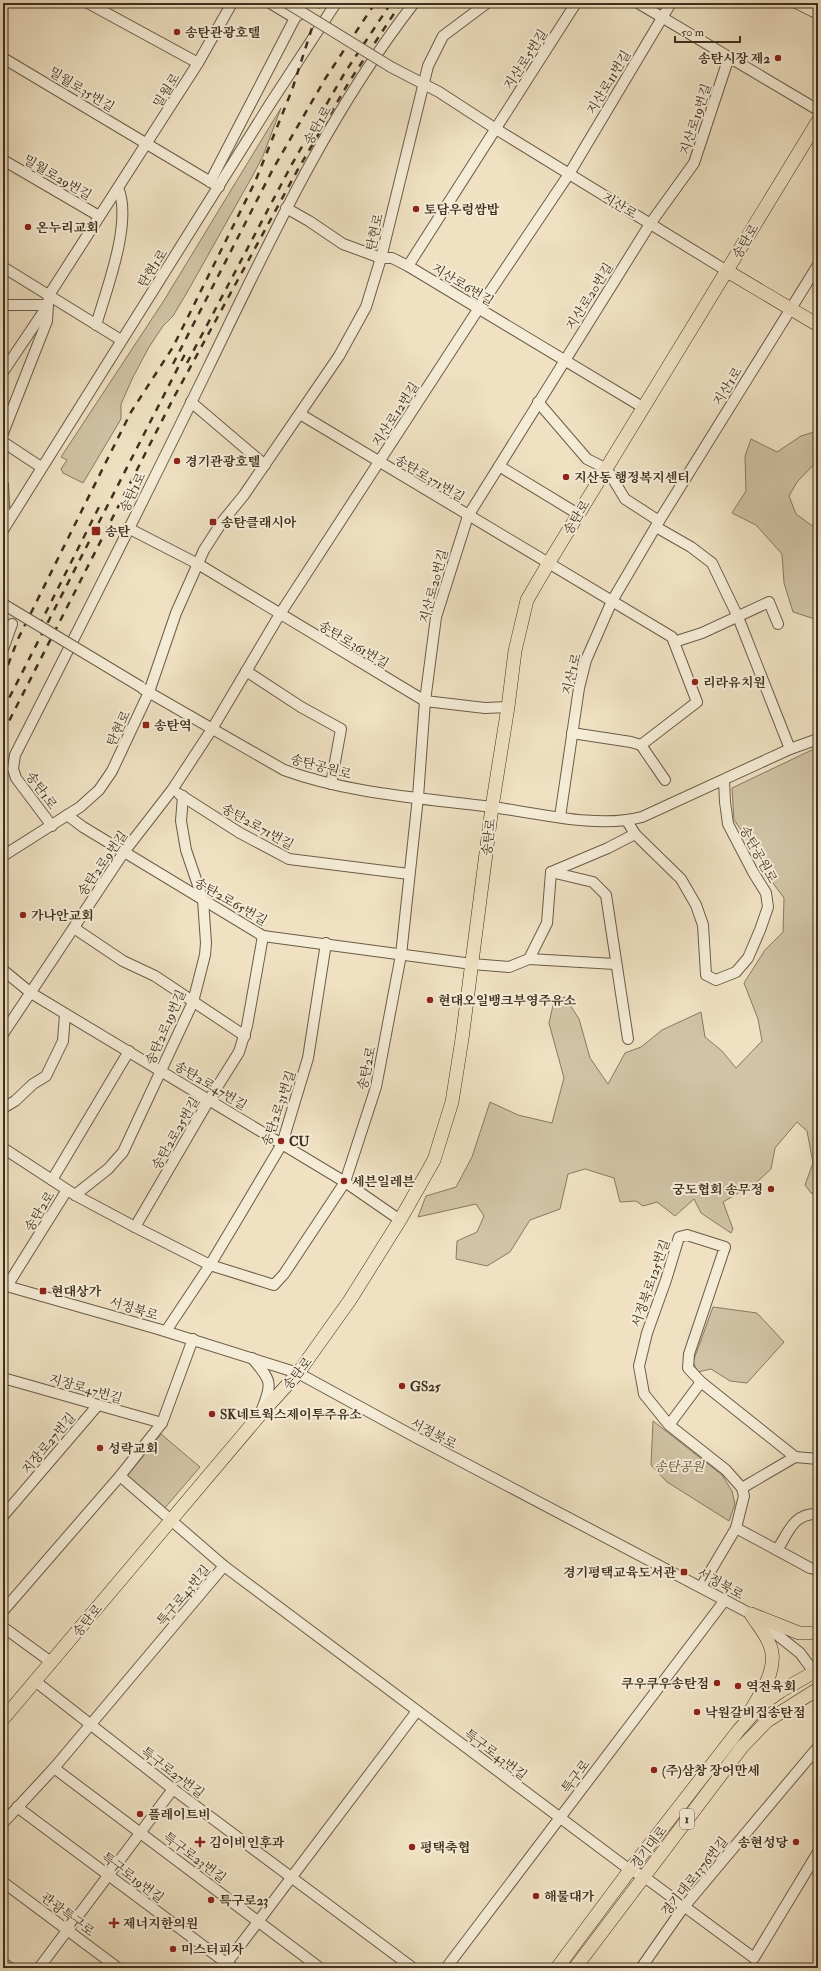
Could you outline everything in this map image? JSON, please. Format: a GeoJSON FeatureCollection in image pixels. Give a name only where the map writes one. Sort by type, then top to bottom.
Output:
{"type":"FeatureCollection","features":[{"type":"Feature","properties":{"kind":"main road","name":"송탄로"},"geometry":{"type":"LineString","coordinates":[[3,1719],[259,1416],[298,1373],[350,1300],[400,1220],[434,1160],[452,1102],[515,651],[528,600],[578,514],[607,469],[818,121]]}},
{"type":"Feature","properties":{"kind":"main road","name":"지산로"},"geometry":{"type":"LineString","coordinates":[[727,271],[818,325]]}},
{"type":"Feature","properties":{"kind":"main road"},"geometry":{"type":"LineString","coordinates":[[751,1614],[799,1633],[818,1633]]}},
{"type":"Feature","properties":{"kind":"main road"},"geometry":{"type":"LineString","coordinates":[[747,1720],[764,1688],[773,1665],[770,1644],[751,1614]]}},
{"type":"Feature","properties":{"kind":"main road","name":"경기대로"},"geometry":{"type":"LineString","coordinates":[[557,1968],[630,1870],[747,1720],[761,1705],[781,1690],[817,1673]]}},
{"type":"Feature","properties":{"kind":"main road","name":"경기대로"},"geometry":{"type":"LineString","coordinates":[[577,1967],[643,1876],[742,1747],[768,1721],[818,1689]]}},
{"type":"Feature","properties":{"kind":"street"},"geometry":{"type":"LineString","coordinates":[[88,3],[198,63]]}},
{"type":"Feature","properties":{"kind":"street","name":"밀월로"},"geometry":{"type":"LineString","coordinates":[[4,367],[198,63],[232,3]]}},
{"type":"Feature","properties":{"kind":"street"},"geometry":{"type":"LineString","coordinates":[[270,3],[295,18]]}},
{"type":"Feature","properties":{"kind":"street","name":"지산로"},"geometry":{"type":"LineString","coordinates":[[287,3],[391,67],[439,92],[568,174],[727,271]]}},
{"type":"Feature","properties":{"kind":"street"},"geometry":{"type":"LineString","coordinates":[[297,3],[300,7],[323,21]]}},
{"type":"Feature","properties":{"kind":"street"},"geometry":{"type":"LineString","coordinates":[[323,21],[331,3]]}},
{"type":"Feature","properties":{"kind":"street"},"geometry":{"type":"LineString","coordinates":[[323,21],[336,3]]}},
{"type":"Feature","properties":{"kind":"street","name":"송탄1로"},"geometry":{"type":"LineString","coordinates":[[52,826],[16,778],[13,769],[15,755],[286,208],[340,111],[374,57],[414,3]]}},
{"type":"Feature","properties":{"kind":"street","name":"탄현로"},"geometry":{"type":"LineString","coordinates":[[3,856],[80,807],[99,790],[112,771],[176,613],[204,550],[222,522],[244,495],[265,465],[339,356],[366,307],[381,258],[428,66],[443,36],[487,3]]}},
{"type":"Feature","properties":{"kind":"street","name":"지산로5번길"},"geometry":{"type":"LineString","coordinates":[[496,129],[576,3]]}},
{"type":"Feature","properties":{"kind":"street"},"geometry":{"type":"LineString","coordinates":[[638,3],[818,110]]}},
{"type":"Feature","properties":{"kind":"street","name":"지산로11번길"},"geometry":{"type":"LineString","coordinates":[[568,174],[671,3]]}},
{"type":"Feature","properties":{"kind":"street"},"geometry":{"type":"LineString","coordinates":[[796,3],[818,14]]}},
{"type":"Feature","properties":{"kind":"street"},"geometry":{"type":"LineString","coordinates":[[215,185],[297,14],[323,21]]}},
{"type":"Feature","properties":{"kind":"street","name":"탄현1로"},"geometry":{"type":"LineString","coordinates":[[4,527],[121,340],[215,185],[323,21]]}},
{"type":"Feature","properties":{"kind":"street","name":"지산로19번길"},"geometry":{"type":"LineString","coordinates":[[650,224],[694,163],[729,57]]}},
{"type":"Feature","properties":{"kind":"street","name":"밀월로35번길"},"geometry":{"type":"LineString","coordinates":[[3,58],[215,185]]}},
{"type":"Feature","properties":{"kind":"street"},"geometry":{"type":"LineString","coordinates":[[408,266],[496,129]]}},
{"type":"Feature","properties":{"kind":"street","name":"밀월로29번길"},"geometry":{"type":"LineString","coordinates":[[3,160],[100,216]]}},
{"type":"Feature","properties":{"kind":"street","name":"지산로12번길"},"geometry":{"type":"LineString","coordinates":[[212,729],[280,614],[568,174]]}},
{"type":"Feature","properties":{"kind":"street"},"geometry":{"type":"LineString","coordinates":[[96,325],[120,244],[122,198],[118,188]]}},
{"type":"Feature","properties":{"kind":"street"},"geometry":{"type":"LineString","coordinates":[[286,208],[309,220],[343,244],[381,258]]}},
{"type":"Feature","properties":{"kind":"street","name":"지산로20번길"},"geometry":{"type":"LineString","coordinates":[[418,797],[425,701],[436,617],[468,516],[650,224]]}},
{"type":"Feature","properties":{"kind":"street","name":"지산로6번길"},"geometry":{"type":"LineString","coordinates":[[381,258],[392,258],[408,266],[644,408]]}},
{"type":"Feature","properties":{"kind":"street","name":"지산1로"},"geometry":{"type":"LineString","coordinates":[[560,817],[579,688],[586,660],[612,601],[657,524],[818,265]]}},
{"type":"Feature","properties":{"kind":"street"},"geometry":{"type":"LineString","coordinates":[[3,267],[48,300],[121,340]]}},
{"type":"Feature","properties":{"kind":"street"},"geometry":{"type":"LineString","coordinates":[[3,305],[48,300]]}},
{"type":"Feature","properties":{"kind":"street"},"geometry":{"type":"LineString","coordinates":[[3,433],[47,321],[48,300]]}},
{"type":"Feature","properties":{"kind":"street"},"geometry":{"type":"LineString","coordinates":[[191,402],[265,465]]}},
{"type":"Feature","properties":{"kind":"street"},"geometry":{"type":"LineString","coordinates":[[538,402],[587,459],[607,469],[625,499],[712,563],[738,617],[790,749]]}},
{"type":"Feature","properties":{"kind":"street","name":"송탄로371번길"},"geometry":{"type":"LineString","coordinates":[[300,414],[548,564]]}},
{"type":"Feature","properties":{"kind":"street"},"geometry":{"type":"LineString","coordinates":[[3,442],[41,467]]}},
{"type":"Feature","properties":{"kind":"street"},"geometry":{"type":"LineString","coordinates":[[499,466],[578,514]]}},
{"type":"Feature","properties":{"kind":"street"},"geometry":{"type":"LineString","coordinates":[[3,485],[4,527]]}},
{"type":"Feature","properties":{"kind":"street"},"geometry":{"type":"LineString","coordinates":[[128,528],[198,564]]}},
{"type":"Feature","properties":{"kind":"street","name":"송탄로361번길"},"geometry":{"type":"LineString","coordinates":[[198,564],[425,701],[485,708],[508,707]]}},
{"type":"Feature","properties":{"kind":"street"},"geometry":{"type":"LineString","coordinates":[[548,564],[612,601],[673,640],[697,702],[642,745]]}},
{"type":"Feature","properties":{"kind":"street"},"geometry":{"type":"LineString","coordinates":[[673,640],[702,633],[769,602],[778,624]]}},
{"type":"Feature","properties":{"kind":"street","name":"송탄공원로"},"geometry":{"type":"LineString","coordinates":[[3,604],[145,690],[284,770],[331,784],[591,821],[628,821],[662,809],[790,749],[818,739]]}},
{"type":"Feature","properties":{"kind":"street"},"geometry":{"type":"LineString","coordinates":[[3,649],[12,624]]}},
{"type":"Feature","properties":{"kind":"street"},"geometry":{"type":"LineString","coordinates":[[246,671],[301,707],[341,729],[331,784]]}},
{"type":"Feature","properties":{"kind":"street","name":"송탄2로9번길"},"geometry":{"type":"LineString","coordinates":[[3,1034],[124,852],[172,790],[212,729]]}},
{"type":"Feature","properties":{"kind":"street"},"geometry":{"type":"LineString","coordinates":[[572,733],[642,745],[665,780]]}},
{"type":"Feature","properties":{"kind":"street","name":"송탄공원로"},"geometry":{"type":"LineString","coordinates":[[636,834],[681,879],[696,905],[703,925],[706,975],[716,980],[736,972],[748,958],[768,907],[766,893],[728,824],[724,780]]}},
{"type":"Feature","properties":{"kind":"street","name":"송탄2로71번길"},"geometry":{"type":"LineString","coordinates":[[172,790],[240,833],[289,859],[409,874]]}},
{"type":"Feature","properties":{"kind":"street","name":"송탄2로19번길"},"geometry":{"type":"LineString","coordinates":[[71,1193],[108,1169],[123,1152],[193,1002],[206,943],[203,900],[186,850],[181,821],[183,796]]}},
{"type":"Feature","properties":{"kind":"street","name":"송탄2로"},"geometry":{"type":"LineString","coordinates":[[3,1148],[71,1193],[210,1265],[274,1285],[284,1274],[345,1182],[376,1087],[401,955],[418,797]]}},
{"type":"Feature","properties":{"kind":"street","name":"송탄2로65번길"},"geometry":{"type":"LineString","coordinates":[[67,815],[124,852],[263,936],[326,943],[401,955]]}},
{"type":"Feature","properties":{"kind":"street"},"geometry":{"type":"LineString","coordinates":[[551,872],[608,848],[636,834],[628,821]]}},
{"type":"Feature","properties":{"kind":"street"},"geometry":{"type":"LineString","coordinates":[[529,959],[547,923],[551,872]]}},
{"type":"Feature","properties":{"kind":"street"},"geometry":{"type":"LineString","coordinates":[[551,872],[593,882],[606,895],[615,964],[628,1039]]}},
{"type":"Feature","properties":{"kind":"street"},"geometry":{"type":"LineString","coordinates":[[74,928],[123,961],[155,976],[245,1036]]}},
{"type":"Feature","properties":{"kind":"street","name":"송탄2로25번길"},"geometry":{"type":"LineString","coordinates":[[135,1227],[209,1100],[239,1052],[245,1036],[263,936]]}},
{"type":"Feature","properties":{"kind":"street","name":"송탄2로31번길"},"geometry":{"type":"LineString","coordinates":[[210,1265],[282,1144],[308,1058],[326,943]]}},
{"type":"Feature","properties":{"kind":"street"},"geometry":{"type":"LineString","coordinates":[[401,955],[509,967],[529,959],[615,964]]}},
{"type":"Feature","properties":{"kind":"street","name":"송탄2로47번길"},"geometry":{"type":"LineString","coordinates":[[3,970],[31,993],[345,1182]]}},
{"type":"Feature","properties":{"kind":"street"},"geometry":{"type":"LineString","coordinates":[[3,1108],[15,1101],[33,1084],[46,1076],[63,1041],[65,1014]]}},
{"type":"Feature","properties":{"kind":"street","name":"송탄2로"},"geometry":{"type":"LineString","coordinates":[[52,1180],[129,1051]]}},
{"type":"Feature","properties":{"kind":"street"},"geometry":{"type":"LineString","coordinates":[[345,1182],[400,1220]]}},
{"type":"Feature","properties":{"kind":"street","name":"송탄2로"},"geometry":{"type":"LineString","coordinates":[[5,1285],[71,1193]]}},
{"type":"Feature","properties":{"kind":"street","name":"서정북로125번길"},"geometry":{"type":"LineString","coordinates":[[742,1488],[726,1470],[669,1425],[644,1394],[639,1366],[647,1333],[666,1280],[679,1237],[686,1235],[725,1247],[689,1354],[688,1368],[700,1382],[795,1457]]}},
{"type":"Feature","properties":{"kind":"street"},"geometry":{"type":"LineString","coordinates":[[166,1331],[210,1265]]}},
{"type":"Feature","properties":{"kind":"street","name":"서정북로"},"geometry":{"type":"LineString","coordinates":[[5,1285],[166,1331],[298,1373],[416,1438],[751,1614],[800,1653],[817,1673]]}},
{"type":"Feature","properties":{"kind":"street"},"geometry":{"type":"LineString","coordinates":[[3,1611],[120,1476],[162,1423],[192,1339]]}},
{"type":"Feature","properties":{"kind":"street"},"geometry":{"type":"LineString","coordinates":[[252,1358],[266,1375],[270,1391],[259,1416]]}},
{"type":"Feature","properties":{"kind":"street","name":"지장로47번길"},"geometry":{"type":"LineString","coordinates":[[3,1378],[162,1423]]}},
{"type":"Feature","properties":{"kind":"street"},"geometry":{"type":"LineString","coordinates":[[669,1425],[700,1382]]}},
{"type":"Feature","properties":{"kind":"street","name":"지장로27번길"},"geometry":{"type":"LineString","coordinates":[[3,1516],[98,1405]]}},
{"type":"Feature","properties":{"kind":"street"},"geometry":{"type":"LineString","coordinates":[[701,1587],[736,1528],[744,1496],[742,1488],[795,1457],[818,1460]]}},
{"type":"Feature","properties":{"kind":"street"},"geometry":{"type":"LineString","coordinates":[[120,1476],[170,1521],[224,1566]]}},
{"type":"Feature","properties":{"kind":"street"},"geometry":{"type":"LineString","coordinates":[[777,1550],[794,1522],[806,1514],[818,1514]]}},
{"type":"Feature","properties":{"kind":"street"},"geometry":{"type":"LineString","coordinates":[[736,1528],[810,1568],[818,1570]]}},
{"type":"Feature","properties":{"kind":"street","name":"특구로43번길"},"geometry":{"type":"LineString","coordinates":[[3,1823],[54,1768],[224,1566],[559,1818],[630,1870],[643,1876],[683,1908],[754,1958],[818,1852]]}},
{"type":"Feature","properties":{"kind":"street","name":"특구로"},"geometry":{"type":"LineString","coordinates":[[446,1968],[725,1600]]}},
{"type":"Feature","properties":{"kind":"street"},"geometry":{"type":"LineString","coordinates":[[3,1627],[51,1662]]}},
{"type":"Feature","properties":{"kind":"street","name":"특구로27번길"},"geometry":{"type":"LineString","coordinates":[[35,1681],[173,1789],[413,1968]]}},
{"type":"Feature","properties":{"kind":"street"},"geometry":{"type":"LineString","coordinates":[[228,1966],[258,1921],[417,1711]]}},
{"type":"Feature","properties":{"kind":"street","name":"경기대로1376번길"},"geometry":{"type":"LineString","coordinates":[[641,1968],[683,1908],[818,1748]]}},
{"type":"Feature","properties":{"kind":"street","name":"특구로23번길"},"geometry":{"type":"LineString","coordinates":[[54,1768],[320,1968]]}},
{"type":"Feature","properties":{"kind":"street"},"geometry":{"type":"LineString","coordinates":[[39,1968],[173,1789]]}},
{"type":"Feature","properties":{"kind":"street","name":"특구로19번길"},"geometry":{"type":"LineString","coordinates":[[17,1808],[228,1966]]}},
{"type":"Feature","properties":{"kind":"street","name":"관광특구로"},"geometry":{"type":"LineString","coordinates":[[3,1882],[118,1968]]}},
{"type":"Feature","properties":{"kind":"street"},"geometry":{"type":"LineString","coordinates":[[3,1963],[10,1968]]}},
{"type":"Feature","properties":{"kind":"green space"},"geometry":{"type":"Polygon","coordinates":[[[281,108],[263,156],[253,175],[173,316],[163,326],[149,347],[121,404],[121,419],[83,483],[63,473],[61,469],[67,460],[61,457],[163,302],[281,108]]]}},
{"type":"Feature","properties":{"kind":"green space"},"geometry":{"type":"Polygon","coordinates":[[[817,431],[818,460],[797,482],[789,496],[796,514],[818,530],[818,620],[793,612],[784,583],[782,554],[756,525],[732,513],[746,491],[745,456],[751,439],[777,452],[801,436],[817,431]]]}},
{"type":"Feature","properties":{"kind":"green space"},"geometry":{"type":"Polygon","coordinates":[[[818,747],[818,1195],[811,1193],[805,1185],[813,1163],[807,1131],[797,1122],[775,1148],[771,1169],[757,1182],[723,1202],[733,1229],[731,1233],[701,1213],[694,1199],[675,1216],[657,1202],[643,1206],[636,1201],[620,1202],[614,1178],[585,1169],[568,1174],[560,1209],[530,1220],[510,1252],[487,1266],[456,1259],[457,1241],[477,1232],[484,1216],[476,1204],[418,1217],[426,1196],[456,1187],[472,1157],[490,1102],[518,1115],[552,1123],[564,1078],[549,1023],[554,1001],[565,997],[579,1019],[590,1058],[608,1084],[625,1053],[641,1047],[662,1030],[701,1012],[705,1037],[722,1051],[736,1068],[762,1041],[758,1019],[744,983],[765,950],[783,932],[784,898],[770,879],[758,854],[734,820],[732,788],[818,747]]]}},
{"type":"Feature","properties":{"kind":"green space"},"geometry":{"type":"Polygon","coordinates":[[[713,1307],[757,1313],[784,1342],[747,1383],[730,1381],[711,1369],[698,1372],[693,1362],[713,1307]]]}},
{"type":"Feature","properties":{"kind":"green space","name":"송탄공원"},"geometry":{"type":"Polygon","coordinates":[[[653,1421],[722,1475],[732,1491],[735,1504],[729,1521],[667,1482],[651,1465],[653,1421]]]}},
{"type":"Feature","properties":{"kind":"green space"},"geometry":{"type":"Polygon","coordinates":[[[161,1434],[200,1467],[164,1509],[127,1476],[161,1434]]]}},
{"type":"Feature","properties":{"kind":"railway"},"geometry":{"type":"LineString","coordinates":[[3,678],[18,639],[131,412],[173,347],[255,182],[292,90],[320,3]]}},
{"type":"Feature","properties":{"kind":"railway"},"geometry":{"type":"LineString","coordinates":[[173,364],[273,169],[325,79],[375,3]]}},
{"type":"Feature","properties":{"kind":"railway"},"geometry":{"type":"LineString","coordinates":[[187,363],[292,164],[344,74],[391,3]]}},
{"type":"Feature","properties":{"kind":"railway"},"geometry":{"type":"LineString","coordinates":[[3,733],[173,399],[297,171],[349,82],[401,3]]}},
{"type":"Feature","properties":{"kind":"railway"},"geometry":{"type":"LineString","coordinates":[[3,710],[186,352]]}},
{"type":"Feature","properties":{"kind":"railway"},"geometry":{"type":"LineString","coordinates":[[39,626],[101,503]]}},
{"type":"Feature","properties":{"kind":"place","name":"송탄관광호텔"},"geometry":{"type":"Point","coordinates":[177,32]}},
{"type":"Feature","properties":{"kind":"place","name":"송탄시장 제2"},"geometry":{"type":"Point","coordinates":[778,58]}},
{"type":"Feature","properties":{"kind":"place","name":"토담우렁쌈밥"},"geometry":{"type":"Point","coordinates":[416,209]}},
{"type":"Feature","properties":{"kind":"place","name":"온누리교회"},"geometry":{"type":"Point","coordinates":[28,227]}},
{"type":"Feature","properties":{"kind":"place","name":"경기관광호텔"},"geometry":{"type":"Point","coordinates":[177,461]}},
{"type":"Feature","properties":{"kind":"place","name":"지산동 행정복지센터"},"geometry":{"type":"Point","coordinates":[566,477]}},
{"type":"Feature","properties":{"kind":"place","name":"송탄클래시아"},"geometry":{"type":"Point","coordinates":[213,522]}},
{"type":"Feature","properties":{"kind":"place","name":"송탄"},"geometry":{"type":"Point","coordinates":[96,531]}},
{"type":"Feature","properties":{"kind":"place","name":"리라유치원"},"geometry":{"type":"Point","coordinates":[695,682]}},
{"type":"Feature","properties":{"kind":"place","name":"송탄역"},"geometry":{"type":"Point","coordinates":[146,725]}},
{"type":"Feature","properties":{"kind":"place","name":"가나안교회"},"geometry":{"type":"Point","coordinates":[23,915]}},
{"type":"Feature","properties":{"kind":"place","name":"현대오일뱅크부영주유소"},"geometry":{"type":"Point","coordinates":[430,1000]}},
{"type":"Feature","properties":{"kind":"place","name":"CU"},"geometry":{"type":"Point","coordinates":[281,1141]}},
{"type":"Feature","properties":{"kind":"place","name":"세븐일레븐"},"geometry":{"type":"Point","coordinates":[344,1181]}},
{"type":"Feature","properties":{"kind":"place","name":"궁도협회 송무정"},"geometry":{"type":"Point","coordinates":[771,1189]}},
{"type":"Feature","properties":{"kind":"place","name":"현대상가"},"geometry":{"type":"Point","coordinates":[43,1291]}},
{"type":"Feature","properties":{"kind":"place","name":"GS25"},"geometry":{"type":"Point","coordinates":[402,1386]}},
{"type":"Feature","properties":{"kind":"place","name":"SK네트웍스제이투주유소"},"geometry":{"type":"Point","coordinates":[212,1414]}},
{"type":"Feature","properties":{"kind":"place","name":"성락교회"},"geometry":{"type":"Point","coordinates":[100,1448]}},
{"type":"Feature","properties":{"kind":"place","name":"경기평택교육도서관"},"geometry":{"type":"Point","coordinates":[684,1572]}},
{"type":"Feature","properties":{"kind":"place","name":"쿠우쿠우송탄점"},"geometry":{"type":"Point","coordinates":[717,1683]}},
{"type":"Feature","properties":{"kind":"place","name":"역전육회"},"geometry":{"type":"Point","coordinates":[738,1686]}},
{"type":"Feature","properties":{"kind":"place","name":"낙원갈비집송탄점"},"geometry":{"type":"Point","coordinates":[697,1712]}},
{"type":"Feature","properties":{"kind":"place","name":"(주)삼창 장어만세"},"geometry":{"type":"Point","coordinates":[654,1770]}},
{"type":"Feature","properties":{"kind":"place","name":"플레이트비"},"geometry":{"type":"Point","coordinates":[140,1814]}},
{"type":"Feature","properties":{"kind":"place","name":"김이비인후과"},"geometry":{"type":"Point","coordinates":[200,1842]}},
{"type":"Feature","properties":{"kind":"place","name":"송현성당"},"geometry":{"type":"Point","coordinates":[796,1842]}},
{"type":"Feature","properties":{"kind":"place","name":"평택축협"},"geometry":{"type":"Point","coordinates":[412,1847]}},
{"type":"Feature","properties":{"kind":"place","name":"해물대가"},"geometry":{"type":"Point","coordinates":[536,1896]}},
{"type":"Feature","properties":{"kind":"place","name":"특구로23"},"geometry":{"type":"Point","coordinates":[211,1900]}},
{"type":"Feature","properties":{"kind":"place","name":"제너지한의원"},"geometry":{"type":"Point","coordinates":[114,1923]}},
{"type":"Feature","properties":{"kind":"place","name":"미스터피자"},"geometry":{"type":"Point","coordinates":[173,1949]}}]}
